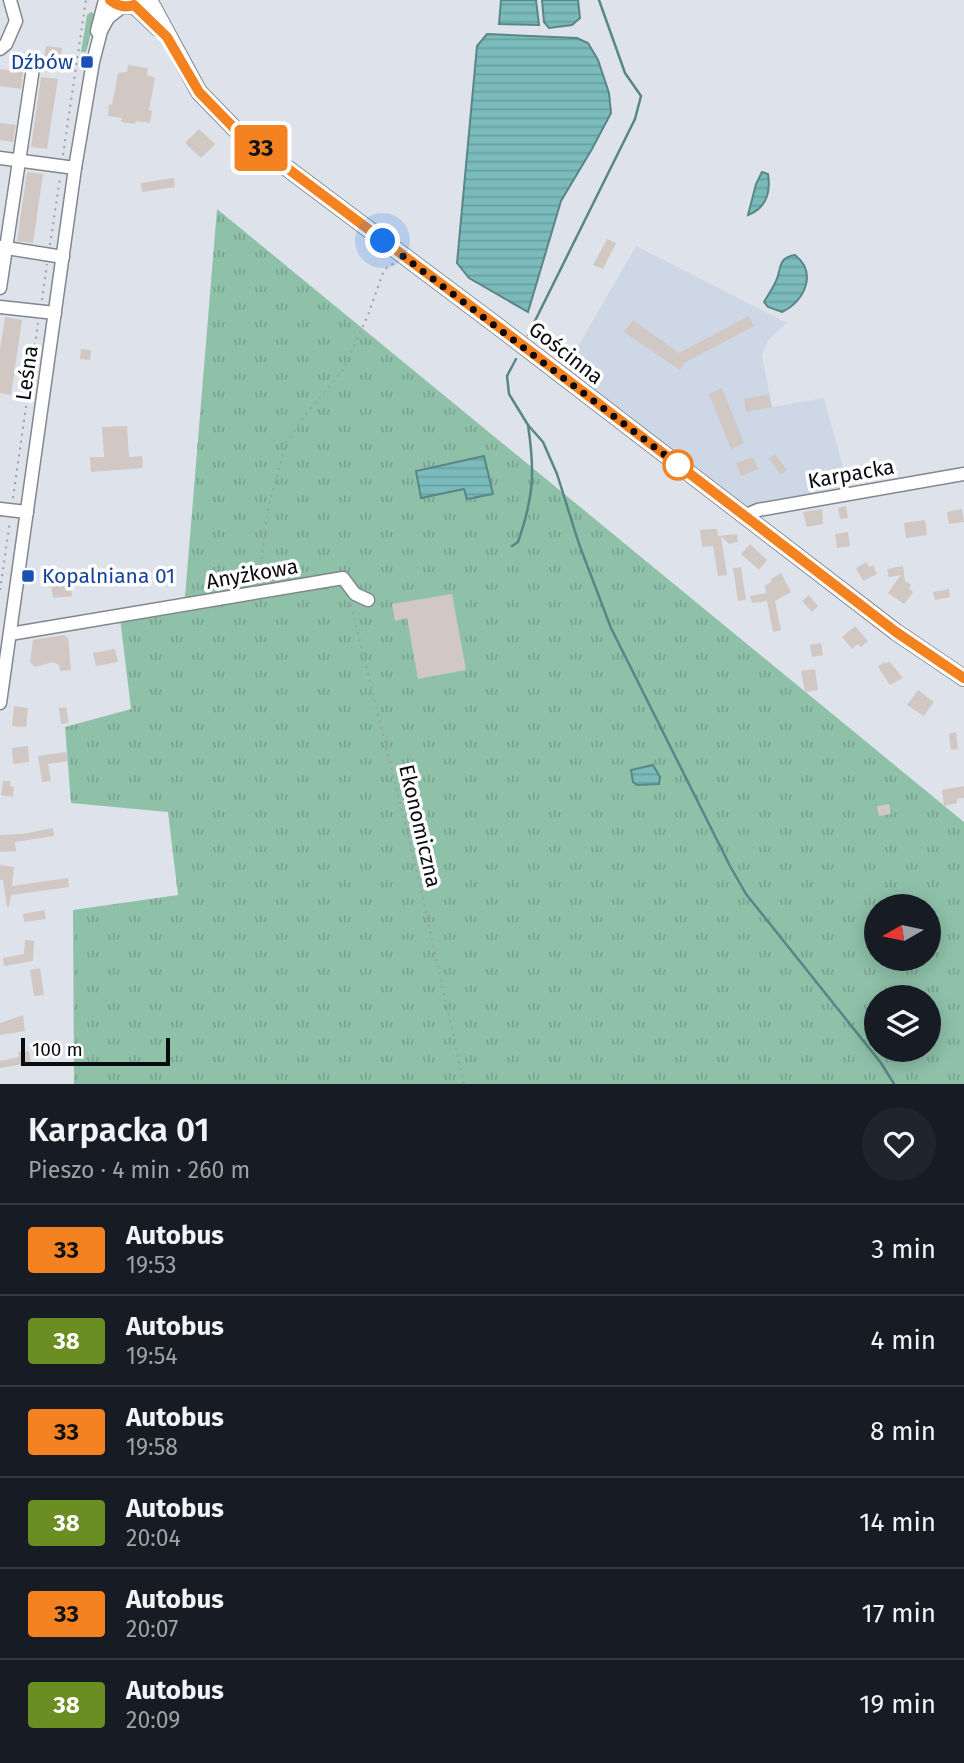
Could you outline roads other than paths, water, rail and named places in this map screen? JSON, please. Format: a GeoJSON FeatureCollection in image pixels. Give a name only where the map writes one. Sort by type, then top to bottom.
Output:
{"type":"FeatureCollection","features":[{"type":"Feature","properties":{"kind":"main road","name":"Gościnna"},"geometry":{"type":"LineString","coordinates":[[123,3],[167,37],[199,92],[235,129],[896,632],[964,678]]}},
{"type":"Feature","properties":{"kind":"street"},"geometry":{"type":"LineString","coordinates":[[0,49],[6,44],[20,12],[10,0]]}},
{"type":"Feature","properties":{"kind":"street","name":"Leśna"},"geometry":{"type":"LineString","coordinates":[[96,49],[123,3]]}},
{"type":"Feature","properties":{"kind":"street","name":"Leśna"},"geometry":{"type":"LineString","coordinates":[[0,703],[7,606],[27,512],[75,168],[96,49],[110,16],[123,3]]}},
{"type":"Feature","properties":{"kind":"street"},"geometry":{"type":"LineString","coordinates":[[0,288],[3,248],[20,161],[33,68]]}},
{"type":"Feature","properties":{"kind":"street"},"geometry":{"type":"LineString","coordinates":[[0,158],[75,168]]}},
{"type":"Feature","properties":{"kind":"street"},"geometry":{"type":"LineString","coordinates":[[3,248],[63,257]]}},
{"type":"Feature","properties":{"kind":"street"},"geometry":{"type":"LineString","coordinates":[[0,307],[55,313]]}},
{"type":"Feature","properties":{"kind":"street","name":"Karpacka"},"geometry":{"type":"LineString","coordinates":[[744,516],[758,510],[964,474]]}},
{"type":"Feature","properties":{"kind":"street"},"geometry":{"type":"LineString","coordinates":[[6,509],[27,512]]}},
{"type":"Feature","properties":{"kind":"street","name":"Anyżkowa"},"geometry":{"type":"LineString","coordinates":[[6,640],[343,578],[355,594],[368,600]]}},
{"type":"Feature","properties":{"kind":"water"},"geometry":{"type":"Polygon","coordinates":[[[501,0],[536,0],[539,25],[499,24],[501,0]]]}},
{"type":"Feature","properties":{"kind":"water"},"geometry":{"type":"Polygon","coordinates":[[[542,0],[578,0],[580,18],[572,25],[549,28],[544,22],[542,0]]]}},
{"type":"Feature","properties":{"kind":"water"},"geometry":{"type":"Polygon","coordinates":[[[487,34],[577,38],[588,43],[598,60],[609,93],[611,113],[561,201],[528,312],[469,278],[457,263],[477,46],[487,34]]]}},
{"type":"Feature","properties":{"kind":"water"},"geometry":{"type":"Polygon","coordinates":[[[762,172],[768,174],[768,193],[763,204],[748,215],[756,184],[762,172]]]}},
{"type":"Feature","properties":{"kind":"water"},"geometry":{"type":"Polygon","coordinates":[[[795,255],[806,270],[807,278],[802,294],[782,312],[768,307],[764,302],[776,281],[781,264],[785,258],[795,255]]]}},
{"type":"Feature","properties":{"kind":"water"},"geometry":{"type":"Polygon","coordinates":[[[484,456],[493,494],[467,499],[464,489],[421,498],[416,471],[484,456]]]}},
{"type":"Feature","properties":{"kind":"water"},"geometry":{"type":"Polygon","coordinates":[[[653,765],[660,777],[659,784],[637,785],[633,782],[631,770],[653,765]]]}},
{"type":"Feature","properties":{"kind":"waterway"},"geometry":{"type":"LineString","coordinates":[[528,335],[635,119],[641,96],[625,73],[599,0]]}},
{"type":"Feature","properties":{"kind":"waterway"},"geometry":{"type":"LineString","coordinates":[[516,359],[507,376],[509,394],[528,425],[543,442],[557,474],[579,544],[611,628],[730,866],[746,894],[881,1063],[894,1084]]}},
{"type":"Feature","properties":{"kind":"waterway"},"geometry":{"type":"LineString","coordinates":[[512,546],[518,542],[532,484],[528,425]]}},
{"type":"Feature","properties":{"kind":"place","name":"Dźbów"},"geometry":{"type":"Point","coordinates":[87,62]}},
{"type":"Feature","properties":{"kind":"place","name":"Kopalniana 01"},"geometry":{"type":"Point","coordinates":[28,576]}}]}
